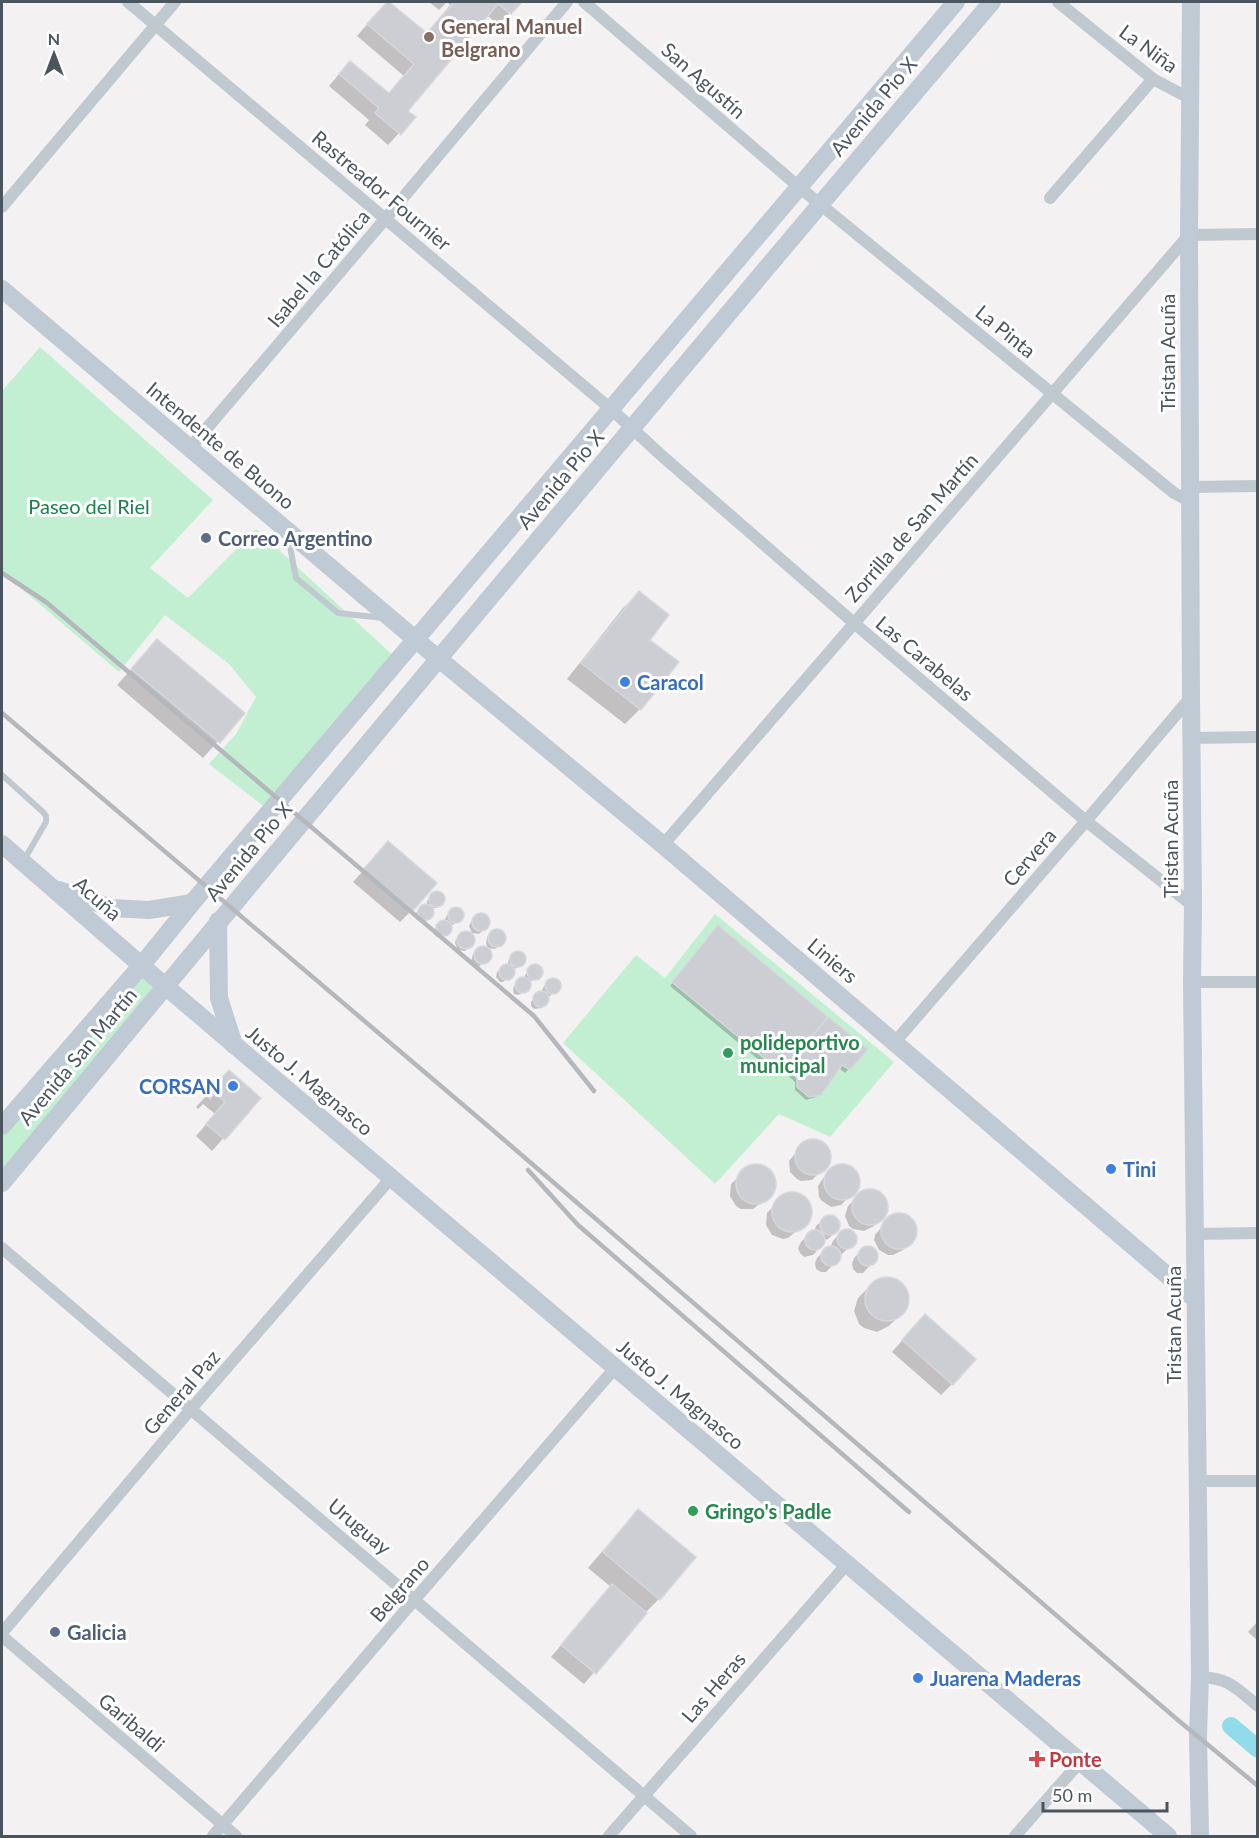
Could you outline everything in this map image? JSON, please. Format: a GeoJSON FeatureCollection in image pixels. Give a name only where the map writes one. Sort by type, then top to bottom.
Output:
{"type":"FeatureCollection","features":[{"type":"Feature","properties":{"kind":"main road","name":"Avenida Pio X"},"geometry":{"type":"LineString","coordinates":[[141,966],[415,639],[956,2]]}},
{"type":"Feature","properties":{"kind":"main road","name":"Avenida Pio X"},"geometry":{"type":"LineString","coordinates":[[165,986],[819,204],[992,2]]}},
{"type":"Feature","properties":{"kind":"main road","name":"Tristan Acuña"},"geometry":{"type":"LineString","coordinates":[[1191,2],[1189,235],[1192,982],[1200,1836]]}},
{"type":"Feature","properties":{"kind":"main road","name":"Intendente de Buono"},"geometry":{"type":"LineString","coordinates":[[2,289],[438,659]]}},
{"type":"Feature","properties":{"kind":"main road","name":"Liniers"},"geometry":{"type":"LineString","coordinates":[[438,659],[663,845],[1195,1299]]}},
{"type":"Feature","properties":{"kind":"main road","name":"Acuña"},"geometry":{"type":"LineString","coordinates":[[2,844],[165,986]]}},
{"type":"Feature","properties":{"kind":"main road"},"geometry":{"type":"LineString","coordinates":[[51,887],[112,909],[149,910],[192,903]]}},
{"type":"Feature","properties":{"kind":"main road"},"geometry":{"type":"LineString","coordinates":[[218,921],[219,998],[234,1045]]}},
{"type":"Feature","properties":{"kind":"main road","name":"Avenida San Martín"},"geometry":{"type":"LineString","coordinates":[[2,1126],[141,966]]}},
{"type":"Feature","properties":{"kind":"main road","name":"Avenida San Martín"},"geometry":{"type":"LineString","coordinates":[[2,1183],[165,986]]}},
{"type":"Feature","properties":{"kind":"main road","name":"Justo J. Magnasco"},"geometry":{"type":"LineString","coordinates":[[165,986],[1168,1836]]}},
{"type":"Feature","properties":{"kind":"street","name":"Rastreador Fournier"},"geometry":{"type":"LineString","coordinates":[[128,2],[611,409]]}},
{"type":"Feature","properties":{"kind":"street"},"geometry":{"type":"LineString","coordinates":[[2,207],[175,2]]}},
{"type":"Feature","properties":{"kind":"street","name":"Isabel la Católica"},"geometry":{"type":"LineString","coordinates":[[190,448],[386,219],[567,2]]}},
{"type":"Feature","properties":{"kind":"street","name":"San Agustín"},"geometry":{"type":"LineString","coordinates":[[584,2],[799,187]]}},
{"type":"Feature","properties":{"kind":"street","name":"La Niña"},"geometry":{"type":"LineString","coordinates":[[1059,2],[1153,79],[1191,99]]}},
{"type":"Feature","properties":{"kind":"street"},"geometry":{"type":"LineString","coordinates":[[1050,198],[1153,79]]}},
{"type":"Feature","properties":{"kind":"street","name":"La Pinta"},"geometry":{"type":"LineString","coordinates":[[799,187],[1174,493],[1190,494]]}},
{"type":"Feature","properties":{"kind":"street"},"geometry":{"type":"LineString","coordinates":[[1189,235],[1257,234]]}},
{"type":"Feature","properties":{"kind":"street","name":"Zorrilla de San Martín"},"geometry":{"type":"LineString","coordinates":[[663,845],[1189,235]]}},
{"type":"Feature","properties":{"kind":"street","name":"Las Carabelas"},"geometry":{"type":"LineString","coordinates":[[611,409],[854,624],[1086,821],[1193,906]]}},
{"type":"Feature","properties":{"kind":"street"},"geometry":{"type":"LineString","coordinates":[[1190,494],[1257,486]]}},
{"type":"Feature","properties":{"kind":"street","name":"Cervera"},"geometry":{"type":"LineString","coordinates":[[895,1042],[1191,697]]}},
{"type":"Feature","properties":{"kind":"street"},"geometry":{"type":"LineString","coordinates":[[1192,738],[1257,737]]}},
{"type":"Feature","properties":{"kind":"street"},"geometry":{"type":"LineString","coordinates":[[1192,982],[1257,982]]}},
{"type":"Feature","properties":{"kind":"street","name":"General Paz"},"geometry":{"type":"LineString","coordinates":[[2,1635],[191,1409],[391,1178]]}},
{"type":"Feature","properties":{"kind":"street"},"geometry":{"type":"LineString","coordinates":[[1195,1234],[1257,1233]]}},
{"type":"Feature","properties":{"kind":"street","name":"Uruguay"},"geometry":{"type":"LineString","coordinates":[[2,1248],[691,1836]]}},
{"type":"Feature","properties":{"kind":"street","name":"Belgrano"},"geometry":{"type":"LineString","coordinates":[[213,1836],[615,1368]]}},
{"type":"Feature","properties":{"kind":"street"},"geometry":{"type":"LineString","coordinates":[[1197,1481],[1257,1481]]}},
{"type":"Feature","properties":{"kind":"street","name":"Las Heras"},"geometry":{"type":"LineString","coordinates":[[609,1836],[847,1564]]}},
{"type":"Feature","properties":{"kind":"street","name":"Garibaldi"},"geometry":{"type":"LineString","coordinates":[[2,1635],[236,1836]]}},
{"type":"Feature","properties":{"kind":"street"},"geometry":{"type":"LineString","coordinates":[[1200,1677],[1218,1678],[1234,1686],[1257,1706]]}},
{"type":"Feature","properties":{"kind":"street"},"geometry":{"type":"LineString","coordinates":[[1014,1836],[1080,1762]]}},
{"type":"Feature","properties":{"kind":"lane"},"geometry":{"type":"LineString","coordinates":[[286,530],[296,578],[304,585],[338,613],[392,619]]}},
{"type":"Feature","properties":{"kind":"lane"},"geometry":{"type":"LineString","coordinates":[[2,775],[46,816],[46,822],[22,863]]}},
{"type":"Feature","properties":{"kind":"green space","name":"Paseo del Riel"},"geometry":{"type":"Polygon","coordinates":[[[40,347],[213,500],[150,568],[188,598],[256,529],[398,660],[270,811],[209,764],[236,734],[256,697],[229,664],[165,615],[119,672],[2,572],[2,391],[40,347]]]}},
{"type":"Feature","properties":{"kind":"green space","name":"polideportivo municipal"},"geometry":{"type":"Polygon","coordinates":[[[715,914],[894,1062],[830,1137],[779,1114],[715,1184],[563,1043],[636,955],[665,978],[715,914]]]}},
{"type":"Feature","properties":{"kind":"green space"},"geometry":{"type":"Polygon","coordinates":[[[141,966],[165,986],[2,1183],[2,1126],[141,966]]]}},
{"type":"Feature","properties":{"kind":"building"},"geometry":{"type":"Polygon","coordinates":[[[387,2],[427,33],[454,2],[522,2],[511,14],[498,4],[408,111],[416,117],[401,135],[375,113],[379,108],[339,74],[350,61],[389,93],[414,64],[367,24],[387,2]]]}},
{"type":"Feature","properties":{"kind":"building"},"geometry":{"type":"Polygon","coordinates":[[[639,591],[669,615],[650,640],[679,662],[641,710],[581,663],[639,591]]]}},
{"type":"Feature","properties":{"kind":"building"},"geometry":{"type":"Polygon","coordinates":[[[157,639],[245,713],[220,743],[131,669],[157,639]]]}},
{"type":"Feature","properties":{"kind":"building"},"geometry":{"type":"Polygon","coordinates":[[[388,841],[437,883],[412,912],[363,870],[388,841]]]}},
{"type":"Feature","properties":{"kind":"building"},"geometry":{"type":"Polygon","coordinates":[[[437,891],[445,899],[437,907],[429,899],[437,891]]]}},
{"type":"Feature","properties":{"kind":"building"},"geometry":{"type":"Polygon","coordinates":[[[426,904],[434,912],[426,920],[418,912],[426,904]]]}},
{"type":"Feature","properties":{"kind":"building"},"geometry":{"type":"Polygon","coordinates":[[[456,907],[464,915],[456,923],[448,915],[456,907]]]}},
{"type":"Feature","properties":{"kind":"building"},"geometry":{"type":"Polygon","coordinates":[[[481,913],[487,916],[490,922],[487,928],[481,931],[475,928],[472,922],[475,916],[481,913]]]}},
{"type":"Feature","properties":{"kind":"building"},"geometry":{"type":"Polygon","coordinates":[[[444,920],[452,928],[444,936],[436,928],[444,920]]]}},
{"type":"Feature","properties":{"kind":"building"},"geometry":{"type":"Polygon","coordinates":[[[718,925],[828,1017],[782,1073],[672,982],[718,925]]]}},
{"type":"Feature","properties":{"kind":"building"},"geometry":{"type":"Polygon","coordinates":[[[497,929],[503,932],[506,938],[503,944],[497,947],[491,944],[488,938],[491,932],[497,929]]]}},
{"type":"Feature","properties":{"kind":"building"},"geometry":{"type":"Polygon","coordinates":[[[466,931],[472,934],[475,940],[472,946],[466,949],[460,946],[457,940],[460,934],[466,931]]]}},
{"type":"Feature","properties":{"kind":"building"},"geometry":{"type":"Polygon","coordinates":[[[483,946],[489,949],[492,955],[489,961],[483,964],[477,961],[474,955],[477,949],[483,946]]]}},
{"type":"Feature","properties":{"kind":"building"},"geometry":{"type":"Polygon","coordinates":[[[518,951],[526,959],[518,967],[510,959],[518,951]]]}},
{"type":"Feature","properties":{"kind":"building"},"geometry":{"type":"Polygon","coordinates":[[[507,964],[515,972],[507,980],[499,972],[507,964]]]}},
{"type":"Feature","properties":{"kind":"building"},"geometry":{"type":"Polygon","coordinates":[[[535,964],[543,972],[535,980],[527,972],[535,964]]]}},
{"type":"Feature","properties":{"kind":"building"},"geometry":{"type":"Polygon","coordinates":[[[523,977],[531,985],[523,993],[515,985],[523,977]]]}},
{"type":"Feature","properties":{"kind":"building"},"geometry":{"type":"Polygon","coordinates":[[[553,978],[561,986],[553,994],[545,986],[553,978]]]}},
{"type":"Feature","properties":{"kind":"building"},"geometry":{"type":"Polygon","coordinates":[[[541,991],[549,999],[541,1007],[533,999],[541,991]]]}},
{"type":"Feature","properties":{"kind":"building"},"geometry":{"type":"Polygon","coordinates":[[[828,1017],[868,1049],[850,1070],[842,1065],[821,1095],[809,1097],[797,1087],[797,1078],[786,1067],[828,1017]]]}},
{"type":"Feature","properties":{"kind":"building"},"geometry":{"type":"Polygon","coordinates":[[[229,1070],[261,1098],[225,1140],[206,1124],[225,1102],[215,1093],[210,1099],[206,1095],[229,1070]]]}},
{"type":"Feature","properties":{"kind":"building"},"geometry":{"type":"Polygon","coordinates":[[[813,1139],[826,1144],[831,1157],[826,1170],[813,1175],[800,1170],[795,1157],[800,1144],[813,1139]]]}},
{"type":"Feature","properties":{"kind":"building"},"geometry":{"type":"Polygon","coordinates":[[[756,1164],[770,1170],[776,1184],[770,1198],[756,1204],[742,1198],[736,1184],[742,1170],[756,1164]]]}},
{"type":"Feature","properties":{"kind":"building"},"geometry":{"type":"Polygon","coordinates":[[[842,1164],[855,1169],[860,1182],[855,1195],[842,1200],[829,1195],[824,1182],[829,1169],[842,1164]]]}},
{"type":"Feature","properties":{"kind":"building"},"geometry":{"type":"Polygon","coordinates":[[[870,1189],[883,1194],[888,1207],[883,1220],[870,1225],[857,1220],[852,1207],[857,1194],[870,1189]]]}},
{"type":"Feature","properties":{"kind":"building"},"geometry":{"type":"Polygon","coordinates":[[[792,1192],[806,1198],[812,1212],[806,1226],[792,1232],[778,1226],[772,1212],[778,1198],[792,1192]]]}},
{"type":"Feature","properties":{"kind":"building"},"geometry":{"type":"Polygon","coordinates":[[[899,1213],[912,1218],[917,1231],[912,1244],[899,1249],[886,1244],[881,1231],[886,1218],[899,1213]]]}},
{"type":"Feature","properties":{"kind":"building"},"geometry":{"type":"Polygon","coordinates":[[[830,1215],[837,1218],[840,1225],[837,1232],[830,1235],[823,1232],[820,1225],[823,1218],[830,1215]]]}},
{"type":"Feature","properties":{"kind":"building"},"geometry":{"type":"Polygon","coordinates":[[[847,1229],[854,1232],[857,1239],[854,1246],[847,1249],[840,1246],[837,1239],[840,1232],[847,1229]]]}},
{"type":"Feature","properties":{"kind":"building"},"geometry":{"type":"Polygon","coordinates":[[[815,1230],[822,1233],[825,1240],[822,1247],[815,1250],[808,1247],[805,1240],[808,1233],[815,1230]]]}},
{"type":"Feature","properties":{"kind":"building"},"geometry":{"type":"Polygon","coordinates":[[[831,1246],[838,1249],[841,1256],[838,1263],[831,1266],[824,1263],[821,1256],[824,1249],[831,1246]]]}},
{"type":"Feature","properties":{"kind":"building"},"geometry":{"type":"Polygon","coordinates":[[[868,1246],[875,1249],[878,1256],[875,1263],[868,1266],[861,1263],[858,1256],[861,1249],[868,1246]]]}},
{"type":"Feature","properties":{"kind":"building"},"geometry":{"type":"Polygon","coordinates":[[[887,1277],[896,1278],[903,1283],[908,1290],[908,1308],[903,1315],[896,1320],[887,1321],[878,1320],[871,1315],[866,1308],[865,1299],[866,1290],[871,1283],[878,1278],[887,1277]]]}},
{"type":"Feature","properties":{"kind":"building"},"geometry":{"type":"Polygon","coordinates":[[[925,1314],[976,1359],[953,1385],[902,1340],[925,1314]]]}},
{"type":"Feature","properties":{"kind":"building"},"geometry":{"type":"Polygon","coordinates":[[[638,1509],[696,1557],[660,1600],[603,1552],[638,1509]]]}},
{"type":"Feature","properties":{"kind":"building"},"geometry":{"type":"Polygon","coordinates":[[[612,1584],[647,1613],[596,1674],[561,1645],[612,1584]]]}},
{"type":"Feature","properties":{"kind":"waterway"},"geometry":{"type":"LineString","coordinates":[[1231,1726],[1258,1749]]}},
{"type":"Feature","properties":{"kind":"railway"},"geometry":{"type":"LineString","coordinates":[[2,573],[46,602],[534,1016],[594,1091]]}},
{"type":"Feature","properties":{"kind":"railway"},"geometry":{"type":"LineString","coordinates":[[2,713],[488,1126],[1179,1721],[1258,1786]]}},
{"type":"Feature","properties":{"kind":"railway"},"geometry":{"type":"LineString","coordinates":[[528,1170],[578,1225],[909,1512]]}},
{"type":"Feature","properties":{"kind":"place","name":"General Manuel Belgrano"},"geometry":{"type":"Point","coordinates":[429,37]}},
{"type":"Feature","properties":{"kind":"place","name":"Correo Argentino"},"geometry":{"type":"Point","coordinates":[206,538]}},
{"type":"Feature","properties":{"kind":"place","name":"Caracol"},"geometry":{"type":"Point","coordinates":[625,682]}},
{"type":"Feature","properties":{"kind":"place","name":"polideportivo municipal"},"geometry":{"type":"Point","coordinates":[728,1053]}},
{"type":"Feature","properties":{"kind":"place","name":"CORSAN"},"geometry":{"type":"Point","coordinates":[233,1086]}},
{"type":"Feature","properties":{"kind":"place","name":"Tini"},"geometry":{"type":"Point","coordinates":[1111,1169]}},
{"type":"Feature","properties":{"kind":"place","name":"Gringo's Padle"},"geometry":{"type":"Point","coordinates":[693,1511]}},
{"type":"Feature","properties":{"kind":"place","name":"Galicia"},"geometry":{"type":"Point","coordinates":[55,1632]}},
{"type":"Feature","properties":{"kind":"place","name":"Juarena Maderas"},"geometry":{"type":"Point","coordinates":[918,1678]}},
{"type":"Feature","properties":{"kind":"place","name":"Ponte"},"geometry":{"type":"Point","coordinates":[1037,1759]}}]}
